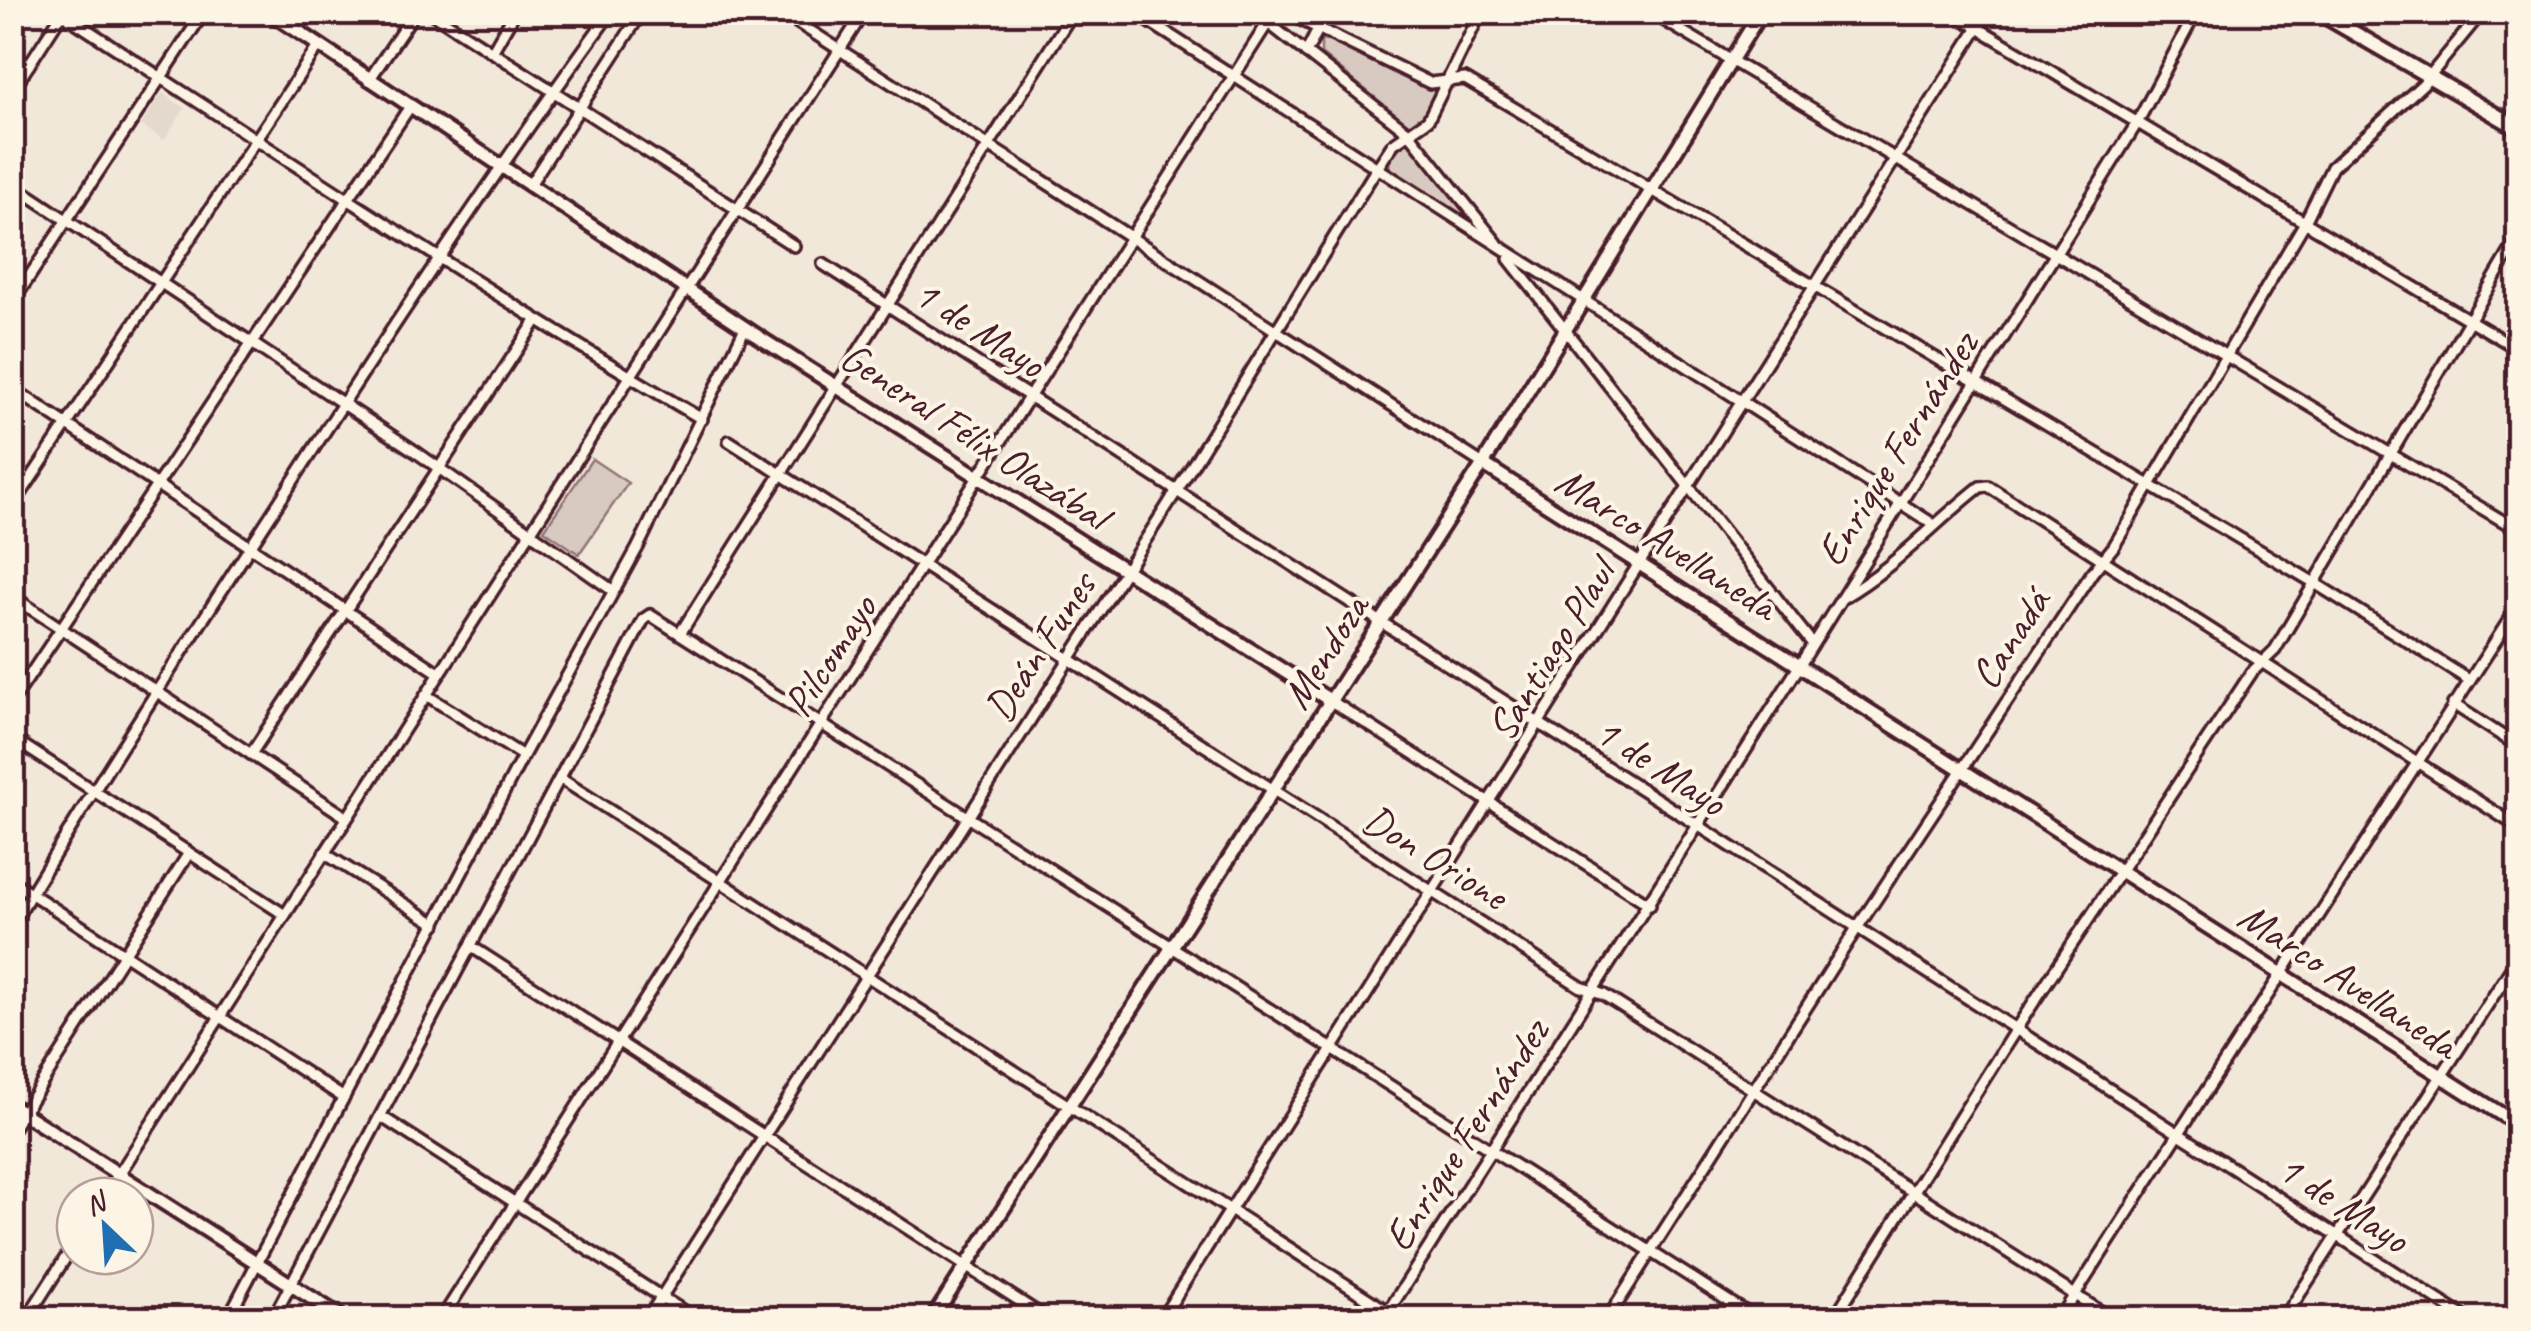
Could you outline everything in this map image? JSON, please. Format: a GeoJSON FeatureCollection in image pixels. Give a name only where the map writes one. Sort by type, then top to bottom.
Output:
{"type":"FeatureCollection","features":[{"type":"Feature","properties":{"kind":"main road"},"geometry":{"type":"LineString","coordinates":[[2318,12],[2518,128]]}},
{"type":"Feature","properties":{"kind":"street"},"geometry":{"type":"LineString","coordinates":[[12,302],[204,12]]}},
{"type":"Feature","properties":{"kind":"street","name":"General Félix Olazábal"},"geometry":{"type":"LineString","coordinates":[[270,12],[499,168],[745,328],[1650,905]]}},
{"type":"Feature","properties":{"kind":"street"},"geometry":{"type":"LineString","coordinates":[[369,80],[415,12]]}},
{"type":"Feature","properties":{"kind":"street"},"geometry":{"type":"LineString","coordinates":[[430,12],[794,246]]}},
{"type":"Feature","properties":{"kind":"street"},"geometry":{"type":"LineString","coordinates":[[492,52],[515,12]]}},
{"type":"Feature","properties":{"kind":"street"},"geometry":{"type":"LineString","coordinates":[[12,926],[92,788],[342,405],[499,168],[611,12]]}},
{"type":"Feature","properties":{"kind":"street"},"geometry":{"type":"LineString","coordinates":[[528,186],[642,12]]}},
{"type":"Feature","properties":{"kind":"street","name":"Marco Avellaneda"},"geometry":{"type":"LineString","coordinates":[[782,12],[2518,1126]]}},
{"type":"Feature","properties":{"kind":"street"},"geometry":{"type":"LineString","coordinates":[[118,1174],[740,211],[864,12]]}},
{"type":"Feature","properties":{"kind":"street"},"geometry":{"type":"LineString","coordinates":[[681,632],[1073,12]]}},
{"type":"Feature","properties":{"kind":"street"},"geometry":{"type":"LineString","coordinates":[[1134,12],[1934,524]]}},
{"type":"Feature","properties":{"kind":"street"},"geometry":{"type":"LineString","coordinates":[[1254,12],[1409,133],[1812,643]]}},
{"type":"Feature","properties":{"kind":"street"},"geometry":{"type":"LineString","coordinates":[[1285,12],[1430,83],[1465,79],[2313,582],[2468,680]]}},
{"type":"Feature","properties":{"kind":"street"},"geometry":{"type":"LineString","coordinates":[[1306,54],[1327,12]]}},
{"type":"Feature","properties":{"kind":"street","name":"Deán Funes"},"geometry":{"type":"LineString","coordinates":[[648,1318],[1126,571],[1377,168],[1393,144],[1428,120],[1482,12]]}},
{"type":"Feature","properties":{"kind":"street"},"geometry":{"type":"LineString","coordinates":[[1650,12],[2518,530]]}},
{"type":"Feature","properties":{"kind":"street","name":"Mendoza"},"geometry":{"type":"LineString","coordinates":[[933,1318],[1332,701],[1760,12]]}},
{"type":"Feature","properties":{"kind":"street"},"geometry":{"type":"LineString","coordinates":[[1950,12],[2518,348]]}},
{"type":"Feature","properties":{"kind":"street","name":"Santiago Plaul"},"geometry":{"type":"LineString","coordinates":[[1162,1318],[1540,726],[1988,12]]}},
{"type":"Feature","properties":{"kind":"street","name":"Enrique Fernández"},"geometry":{"type":"LineString","coordinates":[[1390,1316],[2055,254],[2136,122],[2196,12]]}},
{"type":"Feature","properties":{"kind":"street","name":"Canadá"},"geometry":{"type":"LineString","coordinates":[[1608,1318],[1857,928],[2106,558],[2304,224],[2332,167],[2431,76],[2482,12]]}},
{"type":"Feature","properties":{"kind":"street"},"geometry":{"type":"LineString","coordinates":[[12,92],[62,13],[439,260],[702,419]]}},
{"type":"Feature","properties":{"kind":"street","name":"Pilcomayo"},"geometry":{"type":"LineString","coordinates":[[442,1318],[982,478],[1268,24]]}},
{"type":"Feature","properties":{"kind":"street"},"geometry":{"type":"LineString","coordinates":[[12,508],[319,45]]}},
{"type":"Feature","properties":{"kind":"street"},"geometry":{"type":"LineString","coordinates":[[12,54],[29,64]]}},
{"type":"Feature","properties":{"kind":"street"},"geometry":{"type":"LineString","coordinates":[[12,702],[409,108]]}},
{"type":"Feature","properties":{"kind":"street"},"geometry":{"type":"LineString","coordinates":[[12,184],[439,468],[612,590]]}},
{"type":"Feature","properties":{"kind":"street"},"geometry":{"type":"LineString","coordinates":[[1834,1318],[2119,870],[2263,661],[2275,650],[2518,238]]}},
{"type":"Feature","properties":{"kind":"street","name":"1 de Mayo"},"geometry":{"type":"LineString","coordinates":[[823,264],[2466,1318]]}},
{"type":"Feature","properties":{"kind":"street"},"geometry":{"type":"LineString","coordinates":[[251,754],[536,321]]}},
{"type":"Feature","properties":{"kind":"street"},"geometry":{"type":"LineString","coordinates":[[228,1318],[702,419],[745,328]]}},
{"type":"Feature","properties":{"kind":"street"},"geometry":{"type":"LineString","coordinates":[[12,388],[439,673]]}},
{"type":"Feature","properties":{"kind":"street","name":"Don Orione"},"geometry":{"type":"LineString","coordinates":[[730,441],[1272,791],[1756,1089],[2110,1318]]}},
{"type":"Feature","properties":{"kind":"street"},"geometry":{"type":"LineString","coordinates":[[1840,600],[1871,581],[1980,487],[1988,486],[2106,558],[2518,827]]}},
{"type":"Feature","properties":{"kind":"street"},"geometry":{"type":"LineString","coordinates":[[12,596],[346,818]]}},
{"type":"Feature","properties":{"kind":"street"},"geometry":{"type":"LineString","coordinates":[[2060,1318],[2279,972],[2518,606]]}},
{"type":"Feature","properties":{"kind":"street"},"geometry":{"type":"LineString","coordinates":[[273,1318],[647,616],[681,632],[1174,946],[1332,1052],[1755,1318]]}},
{"type":"Feature","properties":{"kind":"street"},"geometry":{"type":"LineString","coordinates":[[426,695],[522,756]]}},
{"type":"Feature","properties":{"kind":"street"},"geometry":{"type":"LineString","coordinates":[[2453,704],[2518,746]]}},
{"type":"Feature","properties":{"kind":"street"},"geometry":{"type":"LineString","coordinates":[[12,738],[286,915]]}},
{"type":"Feature","properties":{"kind":"street"},"geometry":{"type":"LineString","coordinates":[[561,779],[1232,1210],[1390,1316]]}},
{"type":"Feature","properties":{"kind":"street"},"geometry":{"type":"LineString","coordinates":[[12,1130],[18,1110],[189,853]]}},
{"type":"Feature","properties":{"kind":"street"},"geometry":{"type":"LineString","coordinates":[[324,854],[436,924]]}},
{"type":"Feature","properties":{"kind":"street"},"geometry":{"type":"LineString","coordinates":[[12,881],[344,1098]]}},
{"type":"Feature","properties":{"kind":"street"},"geometry":{"type":"LineString","coordinates":[[472,947],[1046,1318]]}},
{"type":"Feature","properties":{"kind":"street"},"geometry":{"type":"LineString","coordinates":[[2284,1318],[2518,958]]}},
{"type":"Feature","properties":{"kind":"street"},"geometry":{"type":"LineString","coordinates":[[18,1110],[343,1318]]}},
{"type":"Feature","properties":{"kind":"street"},"geometry":{"type":"LineString","coordinates":[[382,1117],[694,1318]]}},
{"type":"Feature","properties":{"kind":"street"},"geometry":{"type":"LineString","coordinates":[[27,1318],[55,1274]]}},
{"type":"Feature","properties":{"kind":"street"},"geometry":{"type":"LineString","coordinates":[[2512,1318],[2518,1308]]}},
{"type":"Feature","properties":{"kind":"shaded area"},"geometry":{"type":"Polygon","coordinates":[[[1330,40],[1434,88],[1425,117],[1410,126],[1321,54],[1321,41],[1330,40]]]}},
{"type":"Feature","properties":{"kind":"shaded area"},"geometry":{"type":"Polygon","coordinates":[[[162,93],[185,108],[164,140],[141,125],[162,93]]]}},
{"type":"Feature","properties":{"kind":"shaded area"},"geometry":{"type":"Polygon","coordinates":[[[1409,142],[1464,210],[1463,217],[1390,172],[1389,162],[1402,144],[1409,142]]]}},
{"type":"Feature","properties":{"kind":"shaded area"},"geometry":{"type":"Polygon","coordinates":[[[592,459],[628,483],[579,554],[544,530],[592,459]]]}}]}
